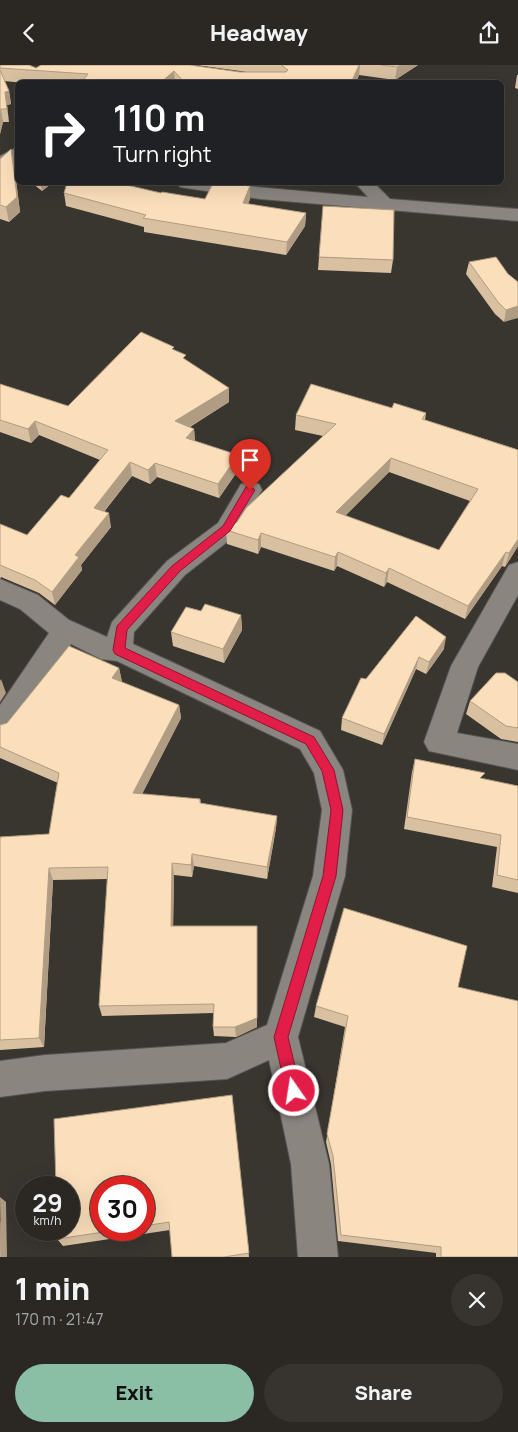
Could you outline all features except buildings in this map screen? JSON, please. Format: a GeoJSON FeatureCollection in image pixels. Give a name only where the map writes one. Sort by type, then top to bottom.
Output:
{"type":"FeatureCollection","features":[{"type":"Feature","properties":{"kind":"street"},"geometry":{"type":"LineString","coordinates":[[0,164],[15,152]]}},
{"type":"Feature","properties":{"kind":"street"},"geometry":{"type":"LineString","coordinates":[[201,185],[293,197],[518,215]]}},
{"type":"Feature","properties":{"kind":"street"},"geometry":{"type":"LineString","coordinates":[[366,185],[385,204]]}},
{"type":"Feature","properties":{"kind":"street"},"geometry":{"type":"LineString","coordinates":[[119,650],[121,629],[176,568],[227,529],[250,490]]}},
{"type":"Feature","properties":{"kind":"street"},"geometry":{"type":"LineString","coordinates":[[518,572],[465,666],[439,742],[518,757]]}},
{"type":"Feature","properties":{"kind":"street"},"geometry":{"type":"LineString","coordinates":[[0,589],[29,602],[66,630],[111,651],[119,650],[310,740],[328,770],[337,810],[329,876],[281,1037],[310,1164],[318,1257]]}},
{"type":"Feature","properties":{"kind":"street"},"geometry":{"type":"LineString","coordinates":[[0,726],[20,701],[66,630]]}},
{"type":"Feature","properties":{"kind":"street"},"geometry":{"type":"LineString","coordinates":[[0,1079],[45,1073],[227,1061],[281,1037]]}},
{"type":"Feature","properties":{"kind":"route"},"geometry":{"type":"LineString","coordinates":[[250,490],[227,529],[176,568],[121,629],[119,650],[310,740],[328,770],[337,810],[329,876],[281,1037],[294,1091]]}}]}
